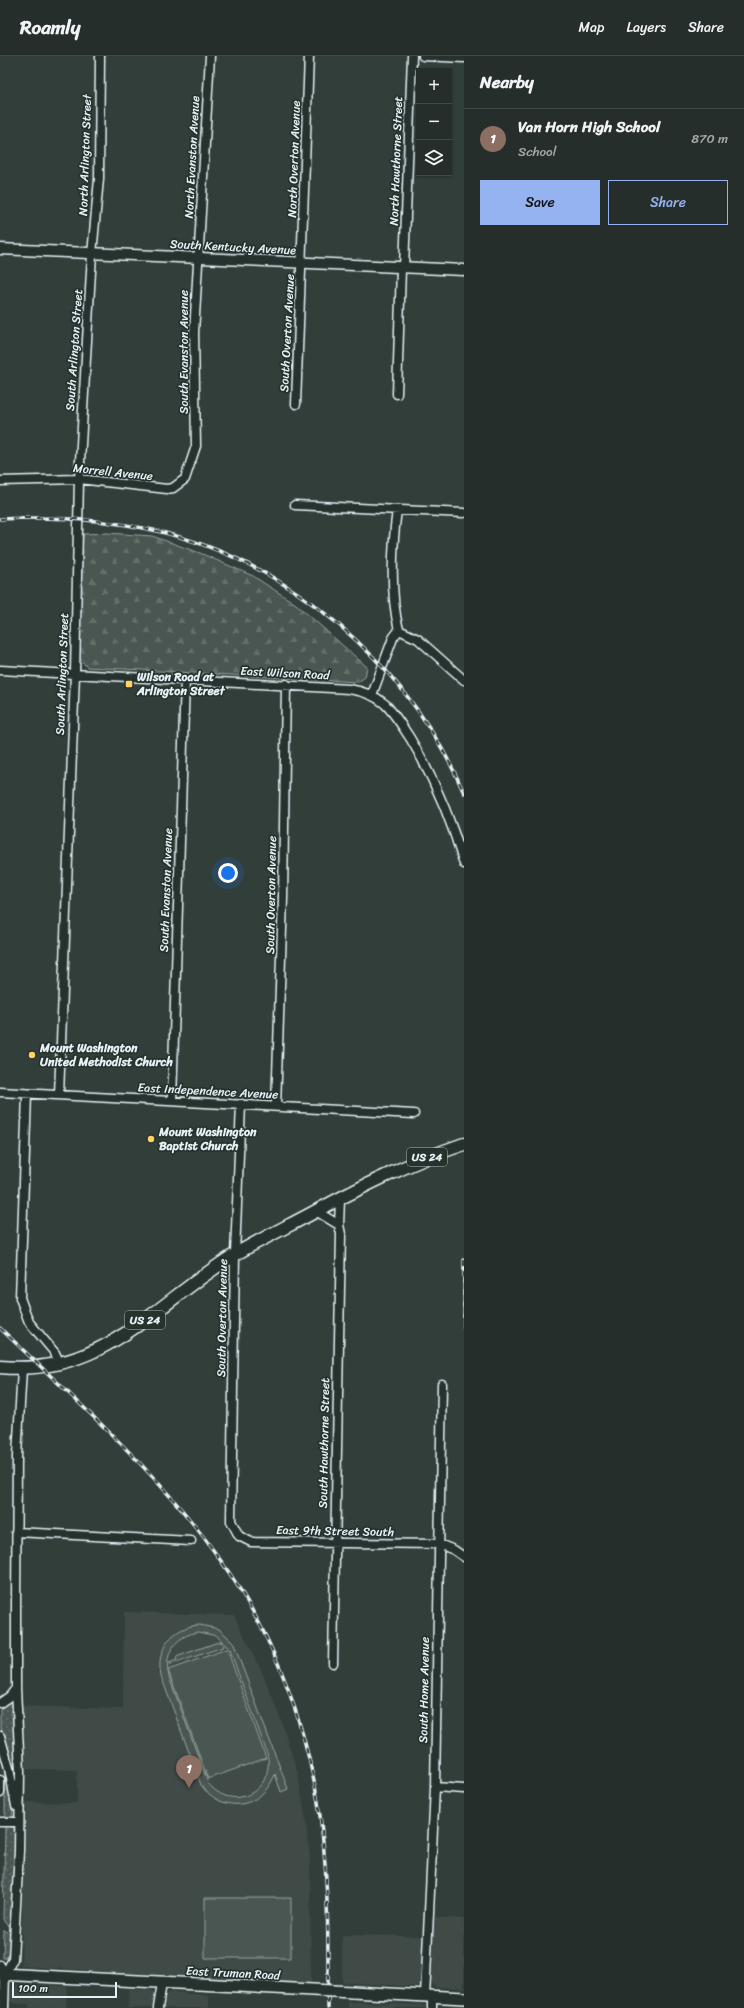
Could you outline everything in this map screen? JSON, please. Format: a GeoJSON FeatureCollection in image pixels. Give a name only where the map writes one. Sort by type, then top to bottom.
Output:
{"type":"FeatureCollection","features":[{"type":"Feature","properties":{"kind":"main road","name":"US 24"},"geometry":{"type":"LineString","coordinates":[[0,1367],[22,1373],[60,1364],[94,1352],[116,1340],[199,1278],[235,1254],[392,1173],[427,1157],[464,1144]]}},
{"type":"Feature","properties":{"kind":"main road","name":"East Truman Road"},"geometry":{"type":"LineString","coordinates":[[2,1971],[162,1983],[464,1998]]}},
{"type":"Feature","properties":{"kind":"street","name":"North Arlington Street"},"geometry":{"type":"LineString","coordinates":[[92,254],[99,179],[100,56]]}},
{"type":"Feature","properties":{"kind":"street","name":"North Evanston Avenue"},"geometry":{"type":"LineString","coordinates":[[198,258],[210,56]]}},
{"type":"Feature","properties":{"kind":"street","name":"North Overton Avenue"},"geometry":{"type":"LineString","coordinates":[[302,263],[309,56]]}},
{"type":"Feature","properties":{"kind":"street","name":"North Hawthorne Street"},"geometry":{"type":"LineString","coordinates":[[402,268],[412,56]]}},
{"type":"Feature","properties":{"kind":"street"},"geometry":{"type":"LineString","coordinates":[[424,56],[464,58]]}},
{"type":"Feature","properties":{"kind":"street","name":"South Kentucky Avenue"},"geometry":{"type":"LineString","coordinates":[[0,249],[464,270]]}},
{"type":"Feature","properties":{"kind":"street","name":"South Arlington Street"},"geometry":{"type":"LineString","coordinates":[[59,1095],[75,674],[79,479],[92,254]]}},
{"type":"Feature","properties":{"kind":"street","name":"South Evanston Avenue"},"geometry":{"type":"LineString","coordinates":[[196,446],[194,333],[198,258]]}},
{"type":"Feature","properties":{"kind":"street","name":"South Overton Avenue"},"geometry":{"type":"LineString","coordinates":[[296,404],[302,263]]}},
{"type":"Feature","properties":{"kind":"street"},"geometry":{"type":"LineString","coordinates":[[397,394],[402,268]]}},
{"type":"Feature","properties":{"kind":"street","name":"Morrell Avenue"},"geometry":{"type":"LineString","coordinates":[[0,481],[79,479],[154,489],[169,489],[181,483],[185,479],[196,446]]}},
{"type":"Feature","properties":{"kind":"street"},"geometry":{"type":"LineString","coordinates":[[295,505],[464,513]]}},
{"type":"Feature","properties":{"kind":"street"},"geometry":{"type":"LineString","coordinates":[[397,510],[394,576],[396,618],[399,630]]}},
{"type":"Feature","properties":{"kind":"street"},"geometry":{"type":"LineString","coordinates":[[372,695],[393,638],[399,630]]}},
{"type":"Feature","properties":{"kind":"street"},"geometry":{"type":"LineString","coordinates":[[399,630],[418,639],[464,680]]}},
{"type":"Feature","properties":{"kind":"street","name":"East Wilson Road"},"geometry":{"type":"LineString","coordinates":[[0,670],[349,688],[372,695],[384,703],[396,715],[421,756],[441,797],[464,864]]}},
{"type":"Feature","properties":{"kind":"street","name":"South Evanston Avenue"},"geometry":{"type":"LineString","coordinates":[[172,1101],[185,679]]}},
{"type":"Feature","properties":{"kind":"street","name":"South Overton Avenue"},"geometry":{"type":"LineString","coordinates":[[276,1106],[283,898],[286,684]]}},
{"type":"Feature","properties":{"kind":"street","name":"East Independence Avenue"},"geometry":{"type":"LineString","coordinates":[[0,1092],[414,1114]]}},
{"type":"Feature","properties":{"kind":"street"},"geometry":{"type":"LineString","coordinates":[[27,1094],[20,1298],[29,1322],[55,1353],[60,1364]]}},
{"type":"Feature","properties":{"kind":"street","name":"South Overton Avenue"},"geometry":{"type":"LineString","coordinates":[[236,1531],[231,1521],[230,1512],[235,1254],[241,1104]]}},
{"type":"Feature","properties":{"kind":"street","name":"South Hawthorne Street"},"geometry":{"type":"LineString","coordinates":[[332,1663],[341,1234],[339,1225],[340,1199]]}},
{"type":"Feature","properties":{"kind":"street"},"geometry":{"type":"LineString","coordinates":[[316,1211],[339,1225]]}},
{"type":"Feature","properties":{"kind":"street"},"geometry":{"type":"LineString","coordinates":[[4,2008],[2,1971],[13,1958],[19,1822],[20,1772],[16,1688],[16,1532],[22,1373]]}},
{"type":"Feature","properties":{"kind":"street","name":"South Home Avenue"},"geometry":{"type":"LineString","coordinates":[[432,2008],[429,1996],[435,1787],[442,1384]]}},
{"type":"Feature","properties":{"kind":"street","name":"East 9th Street South"},"geometry":{"type":"LineString","coordinates":[[236,1531],[244,1539],[251,1542],[439,1544]]}},
{"type":"Feature","properties":{"kind":"street"},"geometry":{"type":"LineString","coordinates":[[16,1532],[191,1541]]}},
{"type":"Feature","properties":{"kind":"street"},"geometry":{"type":"LineString","coordinates":[[439,1544],[464,1556]]}},
{"type":"Feature","properties":{"kind":"street"},"geometry":{"type":"LineString","coordinates":[[0,1701],[10,1696],[16,1688]]}},
{"type":"Feature","properties":{"kind":"street"},"geometry":{"type":"LineString","coordinates":[[0,1736],[9,1768],[19,1822]]}},
{"type":"Feature","properties":{"kind":"street"},"geometry":{"type":"LineString","coordinates":[[0,1780],[0,1793]]}},
{"type":"Feature","properties":{"kind":"street"},"geometry":{"type":"LineString","coordinates":[[435,1787],[464,1789]]}},
{"type":"Feature","properties":{"kind":"street"},"geometry":{"type":"LineString","coordinates":[[0,1822],[19,1822]]}},
{"type":"Feature","properties":{"kind":"street"},"geometry":{"type":"LineString","coordinates":[[158,2008],[162,1983]]}},
{"type":"Feature","properties":{"kind":"shaded area"},"geometry":{"type":"Polygon","coordinates":[[[124,1612],[234,1615],[263,1674],[281,1720],[298,1774],[306,1821],[310,1858],[311,1985],[21,1966],[25,1802],[77,1803],[77,1770],[26,1769],[21,1706],[123,1709],[124,1612]]]}},
{"type":"Feature","properties":{"kind":"shaded area"},"geometry":{"type":"Polygon","coordinates":[[[433,1917],[464,1919],[464,1988],[436,1987],[430,1982],[433,1917]]]}},
{"type":"Feature","properties":{"kind":"shaded area"},"geometry":{"type":"Polygon","coordinates":[[[342,1935],[425,1936],[419,1987],[342,1982],[342,1935]]]}},
{"type":"Feature","properties":{"kind":"shaded area"},"geometry":{"type":"Polygon","coordinates":[[[21,1984],[67,1986],[66,2008],[29,2008],[29,2004],[12,2003],[10,2000],[11,1990],[15,1986],[21,1984]]]}},
{"type":"Feature","properties":{"kind":"shaded area"},"geometry":{"type":"Polygon","coordinates":[[[129,1989],[152,1990],[156,1993],[154,2008],[128,2008],[129,1989]]]}},
{"type":"Feature","properties":{"kind":"shaded area"},"geometry":{"type":"Polygon","coordinates":[[[175,1992],[209,1996],[209,2008],[164,2008],[168,1993],[175,1992]]]}},
{"type":"Feature","properties":{"kind":"shaded area"},"geometry":{"type":"Polygon","coordinates":[[[348,2002],[422,2005],[426,2008],[348,2008],[348,2002]]]}},
{"type":"Feature","properties":{"kind":"green space"},"geometry":{"type":"Polygon","coordinates":[[[107,533],[152,536],[200,553],[253,576],[296,604],[367,667],[365,677],[358,682],[87,667],[78,656],[83,534],[107,533]]]}},
{"type":"Feature","properties":{"kind":"green space"},"geometry":{"type":"Polygon","coordinates":[[[200,1625],[219,1629],[233,1642],[288,1789],[281,1792],[275,1774],[269,1786],[261,1795],[252,1801],[241,1804],[231,1804],[220,1801],[210,1795],[201,1785],[161,1676],[160,1666],[161,1657],[168,1641],[174,1634],[190,1626],[200,1625]],[[198,1632],[183,1637],[177,1642],[169,1654],[169,1677],[208,1783],[218,1792],[229,1797],[240,1797],[250,1794],[259,1787],[265,1778],[268,1766],[267,1753],[230,1650],[217,1636],[198,1632]]]}},
{"type":"Feature","properties":{"kind":"green space"},"geometry":{"type":"Polygon","coordinates":[[[221,1641],[223,1647],[170,1665],[169,1663],[177,1660],[176,1657],[221,1641]]]}},
{"type":"Feature","properties":{"kind":"green space"},"geometry":{"type":"Polygon","coordinates":[[[227,1649],[266,1758],[208,1779],[168,1670],[227,1649]]]}},
{"type":"Feature","properties":{"kind":"green space"},"geometry":{"type":"Polygon","coordinates":[[[7,1702],[12,1703],[13,1707],[18,1800],[8,1752],[0,1728],[0,1706],[7,1702]]]}},
{"type":"Feature","properties":{"kind":"green space"},"geometry":{"type":"Polygon","coordinates":[[[2,1754],[11,1792],[13,1818],[5,1816],[5,1778],[2,1754]]]}},
{"type":"Feature","properties":{"kind":"green space"},"geometry":{"type":"Polygon","coordinates":[[[8,1826],[15,1828],[13,1925],[11,1927],[5,1923],[3,1919],[5,1828],[8,1826]]]}},
{"type":"Feature","properties":{"kind":"green space"},"geometry":{"type":"Polygon","coordinates":[[[205,1898],[291,1898],[291,1958],[205,1958],[205,1898]]]}},
{"type":"Feature","properties":{"kind":"green space"},"geometry":{"type":"Polygon","coordinates":[[[4,1930],[12,1934],[7,1958],[3,1958],[4,1930]]]}},
{"type":"Feature","properties":{"kind":"railway"},"geometry":{"type":"LineString","coordinates":[[0,519],[58,518],[134,526],[203,545],[252,566],[297,593],[339,625],[378,662],[411,702],[440,746],[464,793]]}},
{"type":"Feature","properties":{"kind":"railway"},"geometry":{"type":"LineString","coordinates":[[464,1260],[464,1327]]}},
{"type":"Feature","properties":{"kind":"railway"},"geometry":{"type":"LineString","coordinates":[[0,1328],[88,1411],[145,1468],[172,1498],[221,1561],[239,1588],[256,1617],[270,1646],[283,1676],[304,1738],[318,1802],[322,1828],[326,1879],[328,1930],[328,2008]]}},
{"type":"Feature","properties":{"kind":"place","name":"Wilson Road at Arlington Street"},"geometry":{"type":"Point","coordinates":[129,684]}},
{"type":"Feature","properties":{"kind":"place","name":"Mount Washington United Methodist Church"},"geometry":{"type":"Point","coordinates":[32,1055]}},
{"type":"Feature","properties":{"kind":"place","name":"Mount Washington Baptist Church"},"geometry":{"type":"Point","coordinates":[151,1139]}},
{"type":"Feature","properties":{"kind":"place","name":"Van Horn High School"},"geometry":{"type":"Point","coordinates":[189,1788]}}]}
